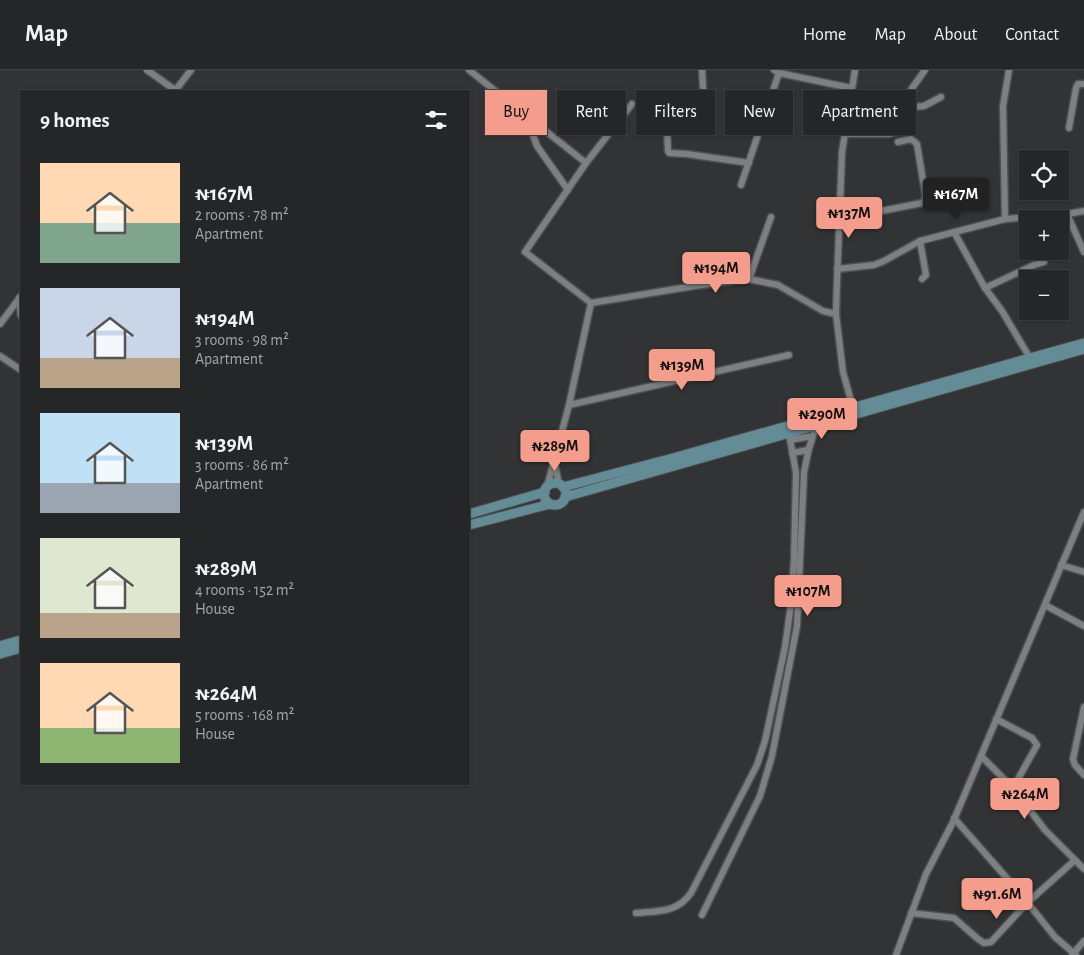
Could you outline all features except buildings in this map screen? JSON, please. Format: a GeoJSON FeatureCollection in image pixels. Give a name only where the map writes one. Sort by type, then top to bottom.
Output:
{"type":"FeatureCollection","features":[{"type":"Feature","properties":{"kind":"street"},"geometry":{"type":"LineString","coordinates":[[147,70],[174,90]]}},
{"type":"Feature","properties":{"kind":"street"},"geometry":{"type":"LineString","coordinates":[[176,90],[191,70]]}},
{"type":"Feature","properties":{"kind":"street"},"geometry":{"type":"LineString","coordinates":[[469,70],[494,90]]}},
{"type":"Feature","properties":{"kind":"street"},"geometry":{"type":"LineString","coordinates":[[702,70],[703,90]]}},
{"type":"Feature","properties":{"kind":"street"},"geometry":{"type":"LineString","coordinates":[[741,185],[777,71],[851,88],[854,70]]}},
{"type":"Feature","properties":{"kind":"street"},"geometry":{"type":"LineString","coordinates":[[911,90],[924,70]]}},
{"type":"Feature","properties":{"kind":"street"},"geometry":{"type":"LineString","coordinates":[[1005,219],[1003,106],[1009,70]]}},
{"type":"Feature","properties":{"kind":"street"},"geometry":{"type":"LineString","coordinates":[[1069,128],[1076,88],[1078,84],[1084,84]]}},
{"type":"Feature","properties":{"kind":"street"},"geometry":{"type":"LineString","coordinates":[[916,107],[924,106],[942,97]]}},
{"type":"Feature","properties":{"kind":"street"},"geometry":{"type":"LineString","coordinates":[[632,104],[586,163],[525,252],[591,303],[749,279],[778,285],[823,310],[836,314]]}},
{"type":"Feature","properties":{"kind":"street"},"geometry":{"type":"LineString","coordinates":[[547,132],[586,163]]}},
{"type":"Feature","properties":{"kind":"street"},"geometry":{"type":"LineString","coordinates":[[533,135],[537,146],[568,190]]}},
{"type":"Feature","properties":{"kind":"street"},"geometry":{"type":"LineString","coordinates":[[667,135],[669,153],[749,163]]}},
{"type":"Feature","properties":{"kind":"street"},"geometry":{"type":"LineString","coordinates":[[844,135],[836,314],[843,372],[853,408]]}},
{"type":"Feature","properties":{"kind":"street"},"geometry":{"type":"LineString","coordinates":[[840,219],[922,203],[926,193],[917,144],[911,139],[898,142]]}},
{"type":"Feature","properties":{"kind":"street"},"geometry":{"type":"LineString","coordinates":[[1069,214],[1084,211]]}},
{"type":"Feature","properties":{"kind":"street"},"geometry":{"type":"LineString","coordinates":[[749,279],[771,217]]}},
{"type":"Feature","properties":{"kind":"street"},"geometry":{"type":"LineString","coordinates":[[837,269],[874,264],[884,261],[920,241],[1005,219],[1019,218]]}},
{"type":"Feature","properties":{"kind":"street"},"geometry":{"type":"LineString","coordinates":[[1069,218],[1084,252]]}},
{"type":"Feature","properties":{"kind":"street"},"geometry":{"type":"LineString","coordinates":[[954,232],[985,288],[1002,311],[1030,358]]}},
{"type":"Feature","properties":{"kind":"street"},"geometry":{"type":"LineString","coordinates":[[920,241],[926,275],[922,279]]}},
{"type":"Feature","properties":{"kind":"street"},"geometry":{"type":"LineString","coordinates":[[985,288],[1044,262]]}},
{"type":"Feature","properties":{"kind":"street"},"geometry":{"type":"LineString","coordinates":[[0,324],[20,297]]}},
{"type":"Feature","properties":{"kind":"street"},"geometry":{"type":"LineString","coordinates":[[550,504],[545,498],[546,490],[569,406],[591,303]]}},
{"type":"Feature","properties":{"kind":"street"},"geometry":{"type":"LineString","coordinates":[[470,514],[546,490],[553,484],[561,486],[594,480],[1084,343]]}},
{"type":"Feature","properties":{"kind":"street"},"geometry":{"type":"LineString","coordinates":[[470,526],[550,504],[558,505],[566,497],[789,437],[818,424],[1084,349]]}},
{"type":"Feature","properties":{"kind":"street"},"geometry":{"type":"LineString","coordinates":[[569,406],[789,355]]}},
{"type":"Feature","properties":{"kind":"street"},"geometry":{"type":"LineString","coordinates":[[0,356],[20,369]]}},
{"type":"Feature","properties":{"kind":"street"},"geometry":{"type":"LineString","coordinates":[[702,915],[760,796],[772,756],[797,626],[804,473],[812,436],[818,424]]}},
{"type":"Feature","properties":{"kind":"street"},"geometry":{"type":"LineString","coordinates":[[789,437],[812,436]]}},
{"type":"Feature","properties":{"kind":"street"},"geometry":{"type":"LineString","coordinates":[[636,913],[661,911],[684,902],[691,893],[757,765],[765,741],[791,604],[796,473],[789,437]]}},
{"type":"Feature","properties":{"kind":"street"},"geometry":{"type":"LineString","coordinates":[[792,453],[808,450]]}},
{"type":"Feature","properties":{"kind":"street"},"geometry":{"type":"LineString","coordinates":[[554,464],[566,497]]}},
{"type":"Feature","properties":{"kind":"street"},"geometry":{"type":"LineString","coordinates":[[896,955],[926,874],[954,818],[1084,512]]}},
{"type":"Feature","properties":{"kind":"street"},"geometry":{"type":"LineString","coordinates":[[1061,565],[1084,572]]}},
{"type":"Feature","properties":{"kind":"street"},"geometry":{"type":"LineString","coordinates":[[1045,605],[1084,626]]}},
{"type":"Feature","properties":{"kind":"street"},"geometry":{"type":"LineString","coordinates":[[0,646],[20,640]]}},
{"type":"Feature","properties":{"kind":"street"},"geometry":{"type":"LineString","coordinates":[[0,654],[20,648]]}},
{"type":"Feature","properties":{"kind":"street"},"geometry":{"type":"LineString","coordinates":[[1084,707],[1073,759],[1075,765],[1084,775]]}},
{"type":"Feature","properties":{"kind":"street"},"geometry":{"type":"LineString","coordinates":[[996,719],[1032,738],[1037,745],[1014,788]]}},
{"type":"Feature","properties":{"kind":"street"},"geometry":{"type":"LineString","coordinates":[[981,756],[1014,788],[1045,830],[1084,869]]}},
{"type":"Feature","properties":{"kind":"street"},"geometry":{"type":"LineString","coordinates":[[954,818],[1055,937],[1074,954],[1084,941]]}},
{"type":"Feature","properties":{"kind":"street"},"geometry":{"type":"LineString","coordinates":[[911,913],[954,918],[984,943],[991,942],[1027,903],[1075,860]]}}]}
